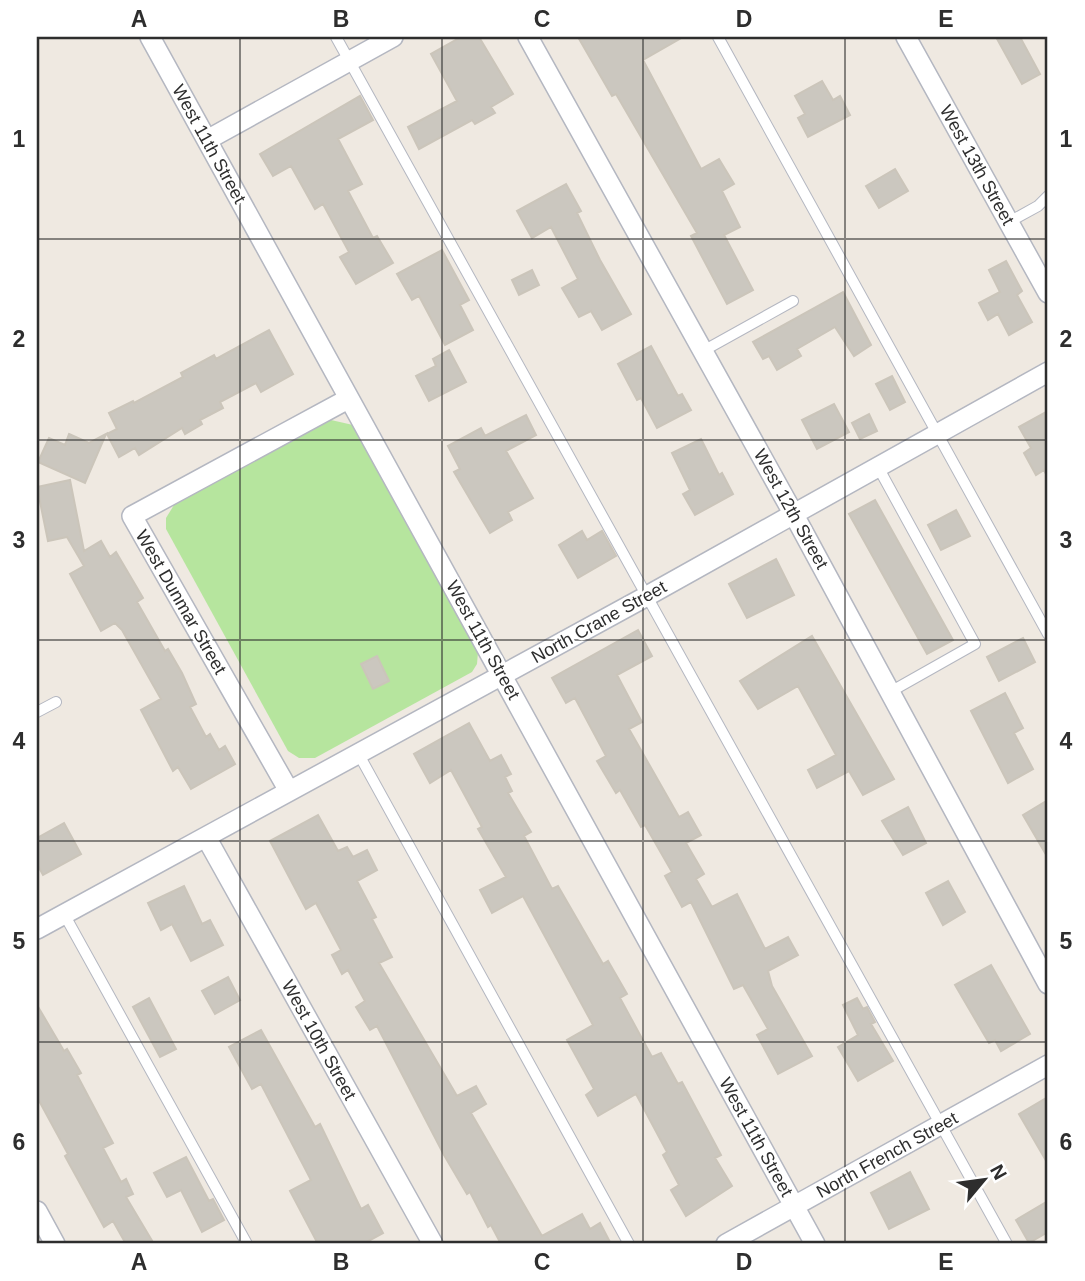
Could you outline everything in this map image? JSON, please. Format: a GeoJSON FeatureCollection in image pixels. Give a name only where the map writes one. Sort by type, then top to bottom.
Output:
{"type":"FeatureCollection","features":[{"type":"Feature","properties":{"kind":"street","name":"West 11th Street"},"geometry":{"type":"LineString","coordinates":[[150,37],[815,1244]]}},
{"type":"Feature","properties":{"kind":"street"},"geometry":{"type":"LineString","coordinates":[[207,140],[393,37]]}},
{"type":"Feature","properties":{"kind":"street","name":"West 12th Street"},"geometry":{"type":"LineString","coordinates":[[528,37],[793,513],[1048,984]]}},
{"type":"Feature","properties":{"kind":"street","name":"West 13th Street"},"geometry":{"type":"LineString","coordinates":[[906,37],[1048,293]]}},
{"type":"Feature","properties":{"kind":"street","name":"North Crane Street"},"geometry":{"type":"LineString","coordinates":[[37,929],[647,596],[1048,372]]}},
{"type":"Feature","properties":{"kind":"street","name":"West Dunmar Street"},"geometry":{"type":"LineString","coordinates":[[289,791],[132,516],[348,400]]}},
{"type":"Feature","properties":{"kind":"street","name":"West 10th Street"},"geometry":{"type":"LineString","coordinates":[[206,837],[433,1244]]}},
{"type":"Feature","properties":{"kind":"street","name":"North French Street"},"geometry":{"type":"LineString","coordinates":[[726,1244],[1048,1065]]}},
{"type":"Feature","properties":{"kind":"street"},"geometry":{"type":"LineString","coordinates":[[37,1211],[55,1244]]}},
{"type":"Feature","properties":{"kind":"lane"},"geometry":{"type":"LineString","coordinates":[[336,37],[1007,1244]]}},
{"type":"Feature","properties":{"kind":"lane"},"geometry":{"type":"LineString","coordinates":[[718,37],[1048,634]]}},
{"type":"Feature","properties":{"kind":"lane"},"geometry":{"type":"LineString","coordinates":[[1009,222],[1038,206],[1048,196]]}},
{"type":"Feature","properties":{"kind":"lane"},"geometry":{"type":"LineString","coordinates":[[703,351],[793,301]]}},
{"type":"Feature","properties":{"kind":"lane"},"geometry":{"type":"LineString","coordinates":[[878,467],[975,644],[890,692]]}},
{"type":"Feature","properties":{"kind":"lane"},"geometry":{"type":"LineString","coordinates":[[37,712],[56,702]]}},
{"type":"Feature","properties":{"kind":"lane"},"geometry":{"type":"LineString","coordinates":[[358,753],[629,1244]]}},
{"type":"Feature","properties":{"kind":"lane"},"geometry":{"type":"LineString","coordinates":[[64,914],[247,1244]]}},
{"type":"Feature","properties":{"kind":"green space"},"geometry":{"type":"Polygon","coordinates":[[[331,420],[353,425],[478,652],[477,664],[472,672],[315,758],[299,758],[288,751],[166,529],[166,518],[174,505],[331,420]]]}},
{"type":"Feature","properties":{"kind":"building"},"geometry":{"type":"Polygon","coordinates":[[[461,37],[479,37],[513,94],[491,107],[495,113],[475,124],[472,120],[419,149],[408,127],[457,101],[431,54],[461,37]]]}},
{"type":"Feature","properties":{"kind":"building"},"geometry":{"type":"Polygon","coordinates":[[[578,37],[683,37],[643,60],[701,169],[719,159],[734,184],[722,191],[740,227],[724,235],[753,290],[727,304],[691,236],[697,233],[616,94],[612,96],[578,37]]]}},
{"type":"Feature","properties":{"kind":"building"},"geometry":{"type":"Polygon","coordinates":[[[996,37],[1020,37],[1040,74],[1022,84],[996,37]]]}},
{"type":"Feature","properties":{"kind":"building"},"geometry":{"type":"Polygon","coordinates":[[[822,81],[833,100],[840,96],[850,115],[808,137],[798,118],[805,114],[795,96],[822,81]]]}},
{"type":"Feature","properties":{"kind":"building"},"geometry":{"type":"Polygon","coordinates":[[[360,96],[373,120],[338,139],[362,184],[348,191],[373,238],[377,236],[393,263],[356,284],[340,257],[349,252],[323,204],[315,209],[291,166],[273,176],[260,154],[360,96]]]}},
{"type":"Feature","properties":{"kind":"building"},"geometry":{"type":"Polygon","coordinates":[[[895,169],[908,191],[879,208],[866,186],[895,169]]]}},
{"type":"Feature","properties":{"kind":"building"},"geometry":{"type":"Polygon","coordinates":[[[566,184],[581,211],[577,213],[600,260],[631,314],[602,330],[591,311],[579,317],[562,288],[578,279],[551,227],[532,238],[517,211],[566,184]]]}},
{"type":"Feature","properties":{"kind":"building"},"geometry":{"type":"Polygon","coordinates":[[[442,250],[469,300],[460,305],[473,330],[445,345],[419,296],[412,300],[397,274],[442,250]]]}},
{"type":"Feature","properties":{"kind":"building"},"geometry":{"type":"Polygon","coordinates":[[[1006,261],[1022,291],[1017,295],[1032,322],[1009,335],[998,314],[988,320],[979,303],[1000,292],[989,270],[1006,261]]]}},
{"type":"Feature","properties":{"kind":"building"},"geometry":{"type":"Polygon","coordinates":[[[532,270],[539,285],[519,295],[512,280],[532,270]]]}},
{"type":"Feature","properties":{"kind":"building"},"geometry":{"type":"Polygon","coordinates":[[[843,292],[871,345],[854,356],[835,327],[797,349],[801,356],[777,370],[769,356],[763,359],[753,342],[843,292]]]}},
{"type":"Feature","properties":{"kind":"building"},"geometry":{"type":"Polygon","coordinates":[[[269,330],[293,374],[261,392],[256,383],[220,402],[223,408],[200,420],[202,424],[185,434],[182,428],[139,455],[135,448],[119,457],[107,434],[117,429],[109,413],[183,377],[181,373],[214,355],[216,359],[269,330]]]}},
{"type":"Feature","properties":{"kind":"building"},"geometry":{"type":"Polygon","coordinates":[[[651,346],[678,396],[682,394],[691,410],[657,428],[641,398],[637,400],[618,364],[651,346]]]}},
{"type":"Feature","properties":{"kind":"building"},"geometry":{"type":"Polygon","coordinates":[[[449,350],[466,382],[429,401],[416,376],[436,366],[433,359],[449,350]]]}},
{"type":"Feature","properties":{"kind":"building"},"geometry":{"type":"Polygon","coordinates":[[[892,376],[905,402],[890,410],[876,384],[892,376]]]}},
{"type":"Feature","properties":{"kind":"building"},"geometry":{"type":"Polygon","coordinates":[[[834,404],[849,432],[817,449],[802,420],[834,404]]]}},
{"type":"Feature","properties":{"kind":"building"},"geometry":{"type":"Polygon","coordinates":[[[1048,411],[1048,478],[1044,470],[1036,475],[1024,453],[1031,448],[1019,427],[1048,411]]]}},
{"type":"Feature","properties":{"kind":"building"},"geometry":{"type":"Polygon","coordinates":[[[869,414],[877,431],[860,439],[852,423],[869,414]]]}},
{"type":"Feature","properties":{"kind":"building"},"geometry":{"type":"Polygon","coordinates":[[[526,415],[536,435],[506,451],[533,498],[508,512],[512,520],[490,533],[454,472],[460,469],[448,446],[481,428],[485,436],[526,415]]]}},
{"type":"Feature","properties":{"kind":"building"},"geometry":{"type":"Polygon","coordinates":[[[69,434],[89,443],[106,434],[85,483],[38,462],[49,438],[65,445],[69,434]]]}},
{"type":"Feature","properties":{"kind":"building"},"geometry":{"type":"Polygon","coordinates":[[[701,439],[719,475],[722,473],[733,494],[695,515],[683,494],[690,490],[672,453],[701,439]]]}},
{"type":"Feature","properties":{"kind":"building"},"geometry":{"type":"Polygon","coordinates":[[[70,480],[84,551],[101,541],[110,557],[116,552],[143,598],[137,602],[165,651],[168,649],[182,673],[196,704],[190,707],[206,737],[210,734],[219,750],[225,746],[235,764],[191,789],[178,767],[173,771],[141,710],[161,699],[122,630],[115,623],[101,631],[70,574],[84,566],[67,537],[48,541],[37,487],[70,480]]]}},
{"type":"Feature","properties":{"kind":"building"},"geometry":{"type":"Polygon","coordinates":[[[875,500],[953,640],[927,654],[849,514],[875,500]]]}},
{"type":"Feature","properties":{"kind":"building"},"geometry":{"type":"Polygon","coordinates":[[[956,510],[970,536],[941,550],[928,525],[956,510]]]}},
{"type":"Feature","properties":{"kind":"building"},"geometry":{"type":"Polygon","coordinates":[[[582,531],[587,540],[602,531],[616,556],[578,578],[559,545],[582,531]]]}},
{"type":"Feature","properties":{"kind":"building"},"geometry":{"type":"Polygon","coordinates":[[[776,559],[794,595],[747,618],[729,584],[776,559]]]}},
{"type":"Feature","properties":{"kind":"building"},"geometry":{"type":"Polygon","coordinates":[[[638,630],[652,656],[617,675],[642,722],[629,729],[679,817],[688,812],[701,835],[686,843],[704,874],[696,879],[712,907],[737,894],[765,949],[788,937],[798,955],[768,971],[772,986],[812,1056],[778,1074],[757,1035],[768,1029],[743,985],[734,989],[691,902],[682,907],[665,876],[672,872],[645,825],[641,827],[620,790],[616,793],[597,761],[606,756],[575,698],[566,703],[552,678],[638,630]]]}},
{"type":"Feature","properties":{"kind":"building"},"geometry":{"type":"Polygon","coordinates":[[[812,636],[894,779],[863,795],[849,771],[817,788],[808,770],[836,755],[798,686],[758,709],[740,681],[812,636]]]}},
{"type":"Feature","properties":{"kind":"building"},"geometry":{"type":"Polygon","coordinates":[[[1023,638],[1035,662],[999,681],[987,657],[1023,638]]]}},
{"type":"Feature","properties":{"kind":"building"},"geometry":{"type":"Polygon","coordinates":[[[377,656],[389,681],[373,689],[361,664],[377,656]]]}},
{"type":"Feature","properties":{"kind":"building"},"geometry":{"type":"Polygon","coordinates":[[[1005,693],[1023,728],[1014,733],[1033,769],[1008,783],[971,711],[1005,693]]]}},
{"type":"Feature","properties":{"kind":"building"},"geometry":{"type":"Polygon","coordinates":[[[469,723],[490,761],[501,755],[511,774],[505,777],[512,791],[508,793],[531,832],[524,836],[552,889],[558,886],[603,964],[608,961],[627,994],[620,998],[652,1057],[661,1053],[678,1084],[682,1082],[721,1155],[715,1158],[732,1186],[686,1216],[671,1190],[679,1185],[663,1155],[667,1152],[636,1094],[598,1116],[586,1095],[594,1089],[567,1040],[593,1025],[523,896],[492,913],[480,890],[506,877],[478,829],[482,827],[451,770],[430,783],[414,754],[469,723]]]}},
{"type":"Feature","properties":{"kind":"building"},"geometry":{"type":"Polygon","coordinates":[[[1048,800],[1048,858],[1023,815],[1048,800]]]}},
{"type":"Feature","properties":{"kind":"building"},"geometry":{"type":"Polygon","coordinates":[[[908,807],[926,843],[903,855],[882,821],[908,807]]]}},
{"type":"Feature","properties":{"kind":"building"},"geometry":{"type":"Polygon","coordinates":[[[318,815],[338,851],[347,847],[353,857],[367,850],[377,870],[357,881],[376,917],[372,919],[392,957],[379,963],[457,1096],[476,1086],[486,1104],[471,1113],[542,1236],[582,1214],[590,1229],[600,1223],[611,1244],[501,1244],[491,1225],[488,1227],[470,1192],[467,1194],[444,1155],[377,1026],[370,1030],[356,1007],[365,1001],[348,970],[342,974],[332,955],[341,950],[316,903],[306,909],[270,841],[318,815]]]}},
{"type":"Feature","properties":{"kind":"building"},"geometry":{"type":"Polygon","coordinates":[[[64,823],[81,854],[43,875],[37,864],[37,838],[64,823]]]}},
{"type":"Feature","properties":{"kind":"building"},"geometry":{"type":"Polygon","coordinates":[[[948,881],[965,912],[943,925],[926,893],[948,881]]]}},
{"type":"Feature","properties":{"kind":"building"},"geometry":{"type":"Polygon","coordinates":[[[184,886],[202,924],[210,920],[223,945],[191,961],[172,924],[161,930],[148,903],[184,886]]]}},
{"type":"Feature","properties":{"kind":"building"},"geometry":{"type":"Polygon","coordinates":[[[991,965],[1030,1034],[1001,1051],[995,1040],[989,1043],[955,985],[991,965]]]}},
{"type":"Feature","properties":{"kind":"building"},"geometry":{"type":"Polygon","coordinates":[[[228,977],[240,1000],[215,1014],[202,991],[228,977]]]}},
{"type":"Feature","properties":{"kind":"building"},"geometry":{"type":"Polygon","coordinates":[[[149,998],[176,1049],[160,1057],[133,1007],[149,998]]]}},
{"type":"Feature","properties":{"kind":"building"},"geometry":{"type":"Polygon","coordinates":[[[857,998],[863,1009],[867,1007],[875,1022],[871,1024],[893,1061],[858,1081],[838,1047],[858,1035],[843,1005],[857,998]]]}},
{"type":"Feature","properties":{"kind":"building"},"geometry":{"type":"Polygon","coordinates":[[[37,1005],[64,1051],[67,1049],[81,1073],[77,1075],[113,1143],[103,1148],[121,1182],[126,1179],[133,1194],[126,1197],[154,1244],[126,1244],[113,1221],[104,1227],[65,1156],[68,1154],[37,1097],[37,1005]]]}},
{"type":"Feature","properties":{"kind":"building"},"geometry":{"type":"Polygon","coordinates":[[[261,1030],[315,1127],[320,1124],[361,1209],[368,1205],[383,1233],[363,1244],[318,1244],[290,1191],[311,1180],[261,1084],[252,1089],[229,1047],[261,1030]]]}},
{"type":"Feature","properties":{"kind":"building"},"geometry":{"type":"Polygon","coordinates":[[[1048,1097],[1048,1164],[1019,1114],[1048,1097]]]}},
{"type":"Feature","properties":{"kind":"building"},"geometry":{"type":"Polygon","coordinates":[[[186,1157],[209,1201],[213,1199],[224,1220],[202,1232],[181,1190],[167,1197],[154,1173],[186,1157]]]}},
{"type":"Feature","properties":{"kind":"building"},"geometry":{"type":"Polygon","coordinates":[[[910,1172],[929,1209],[889,1229],[871,1193],[910,1172]]]}},
{"type":"Feature","properties":{"kind":"building"},"geometry":{"type":"Polygon","coordinates":[[[1048,1201],[1048,1232],[1029,1243],[1016,1220],[1048,1201]]]}}]}
